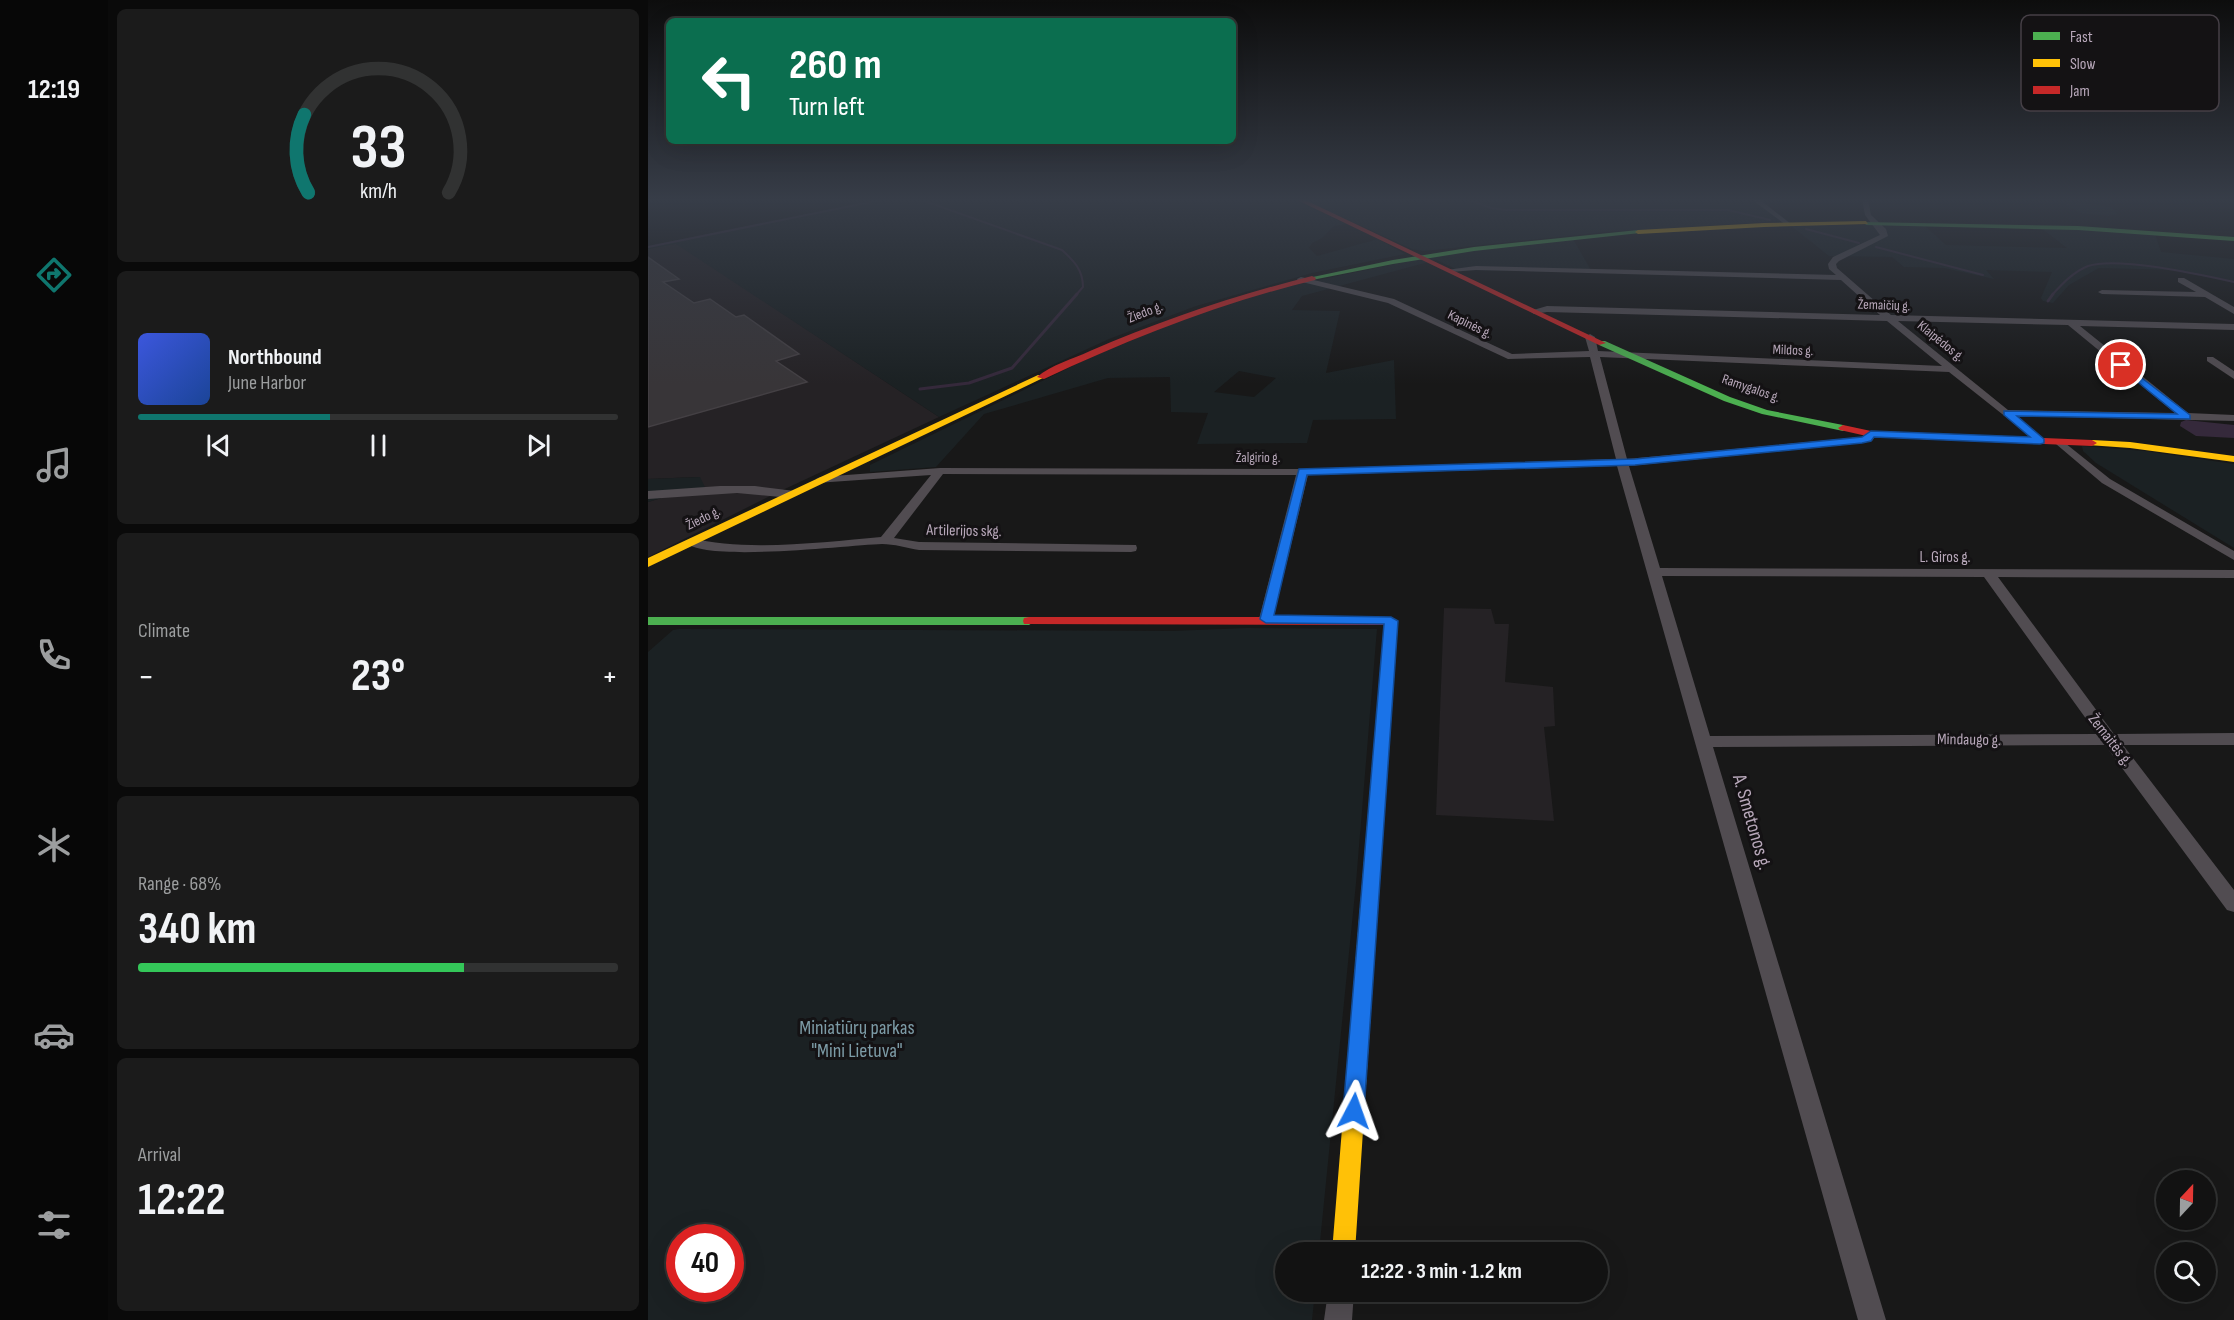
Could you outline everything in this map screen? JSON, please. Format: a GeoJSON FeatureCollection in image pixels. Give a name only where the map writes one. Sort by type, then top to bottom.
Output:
{"type":"FeatureCollection","features":[{"type":"Feature","properties":{"kind":"street","name":"Žiedo g."},"geometry":{"type":"LineString","coordinates":[[648,563],[1131,335],[1188,312],[1301,279],[1392,261]]}},
{"type":"Feature","properties":{"kind":"street","name":"Ramygalos g."},"geometry":{"type":"LineString","coordinates":[[1431,261],[1534,311],[1591,346],[1633,358],[1727,399],[1765,412],[1871,434],[2130,445],[2234,459]]}},
{"type":"Feature","properties":{"kind":"street"},"geometry":{"type":"LineString","coordinates":[[1834,261],[1833,269],[1842,278]]}},
{"type":"Feature","properties":{"kind":"street"},"geometry":{"type":"LineString","coordinates":[[1450,270],[1476,268],[1842,278]]}},
{"type":"Feature","properties":{"kind":"street","name":"Klaipėdos g."},"geometry":{"type":"LineString","coordinates":[[1842,278],[2040,441]]}},
{"type":"Feature","properties":{"kind":"street","name":"Kapinės g."},"geometry":{"type":"LineString","coordinates":[[1301,279],[1391,301],[1506,355],[1525,357],[1591,346]]}},
{"type":"Feature","properties":{"kind":"street"},"geometry":{"type":"LineString","coordinates":[[2181,280],[2234,311]]}},
{"type":"Feature","properties":{"kind":"street"},"geometry":{"type":"LineString","coordinates":[[2102,292],[2206,294]]}},
{"type":"Feature","properties":{"kind":"street","name":"Žemaičių g."},"geometry":{"type":"LineString","coordinates":[[1534,311],[1548,309],[2234,327]]}},
{"type":"Feature","properties":{"kind":"street"},"geometry":{"type":"LineString","coordinates":[[2071,323],[2186,417]]}},
{"type":"Feature","properties":{"kind":"street","name":"A. Smetonos g."},"geometry":{"type":"LineString","coordinates":[[1591,346],[1622,462],[1872,1320]]}},
{"type":"Feature","properties":{"kind":"street","name":"Mildos g."},"geometry":{"type":"LineString","coordinates":[[1633,358],[1952,369]]}},
{"type":"Feature","properties":{"kind":"street"},"geometry":{"type":"LineString","coordinates":[[2210,359],[2234,376]]}},
{"type":"Feature","properties":{"kind":"street"},"geometry":{"type":"LineString","coordinates":[[2007,413],[2234,418]]}},
{"type":"Feature","properties":{"kind":"street","name":"Žalgirio g."},"geometry":{"type":"LineString","coordinates":[[820,481],[940,471],[1303,472],[1622,462],[1862,440],[1868,439],[1871,434]]}},
{"type":"Feature","properties":{"kind":"street"},"geometry":{"type":"LineString","coordinates":[[2060,442],[2106,482],[2234,556]]}},
{"type":"Feature","properties":{"kind":"street","name":"Artilerijos skg."},"geometry":{"type":"LineString","coordinates":[[940,471],[885,540],[919,546],[1131,549]]}},
{"type":"Feature","properties":{"kind":"street"},"geometry":{"type":"LineString","coordinates":[[1266,619],[1303,472]]}},
{"type":"Feature","properties":{"kind":"street"},"geometry":{"type":"LineString","coordinates":[[648,495],[730,488],[762,488],[791,494]]}},
{"type":"Feature","properties":{"kind":"street"},"geometry":{"type":"LineString","coordinates":[[691,542],[706,547],[808,547],[885,540]]}},
{"type":"Feature","properties":{"kind":"street","name":"L. Giros g."},"geometry":{"type":"LineString","coordinates":[[1655,572],[2234,574]]}},
{"type":"Feature","properties":{"kind":"street","name":"Žemaitės g."},"geometry":{"type":"LineString","coordinates":[[1989,574],[2079,699],[2234,904]]}},
{"type":"Feature","properties":{"kind":"street"},"geometry":{"type":"LineString","coordinates":[[648,621],[1173,622],[1266,619],[1391,621],[1344,1242]]}},
{"type":"Feature","properties":{"kind":"street","name":"Mindaugo g."},"geometry":{"type":"LineString","coordinates":[[1705,742],[1800,739],[2234,740]]}},
{"type":"Feature","properties":{"kind":"street"},"geometry":{"type":"LineString","coordinates":[[1338,1320],[1340,1302]]}},
{"type":"Feature","properties":{"kind":"shaded area"},"geometry":{"type":"Polygon","coordinates":[[[648,261],[703,261],[939,417],[774,494],[648,557],[648,502],[671,495],[699,477],[648,479],[648,261]]]}},
{"type":"Feature","properties":{"kind":"shaded area"},"geometry":{"type":"Polygon","coordinates":[[[2186,420],[2234,425],[2234,438],[2196,436],[2180,426],[2181,422],[2186,420]]]}},
{"type":"Feature","properties":{"kind":"shaded area"},"geometry":{"type":"Polygon","coordinates":[[[1444,608],[1491,609],[1495,624],[1509,624],[1505,682],[1553,687],[1555,726],[1544,727],[1554,821],[1436,815],[1444,608]]]}},
{"type":"Feature","properties":{"kind":"green space"},"geometry":{"type":"Polygon","coordinates":[[[701,261],[1373,261],[1312,273],[1196,306],[1109,339],[939,417],[701,261]]]}},
{"type":"Feature","properties":{"kind":"green space"},"geometry":{"type":"Polygon","coordinates":[[[1411,261],[1434,261],[1302,296],[1292,310],[1340,311],[1326,373],[1394,360],[1396,419],[1313,420],[1307,443],[1197,444],[1208,413],[1171,412],[1170,377],[1108,378],[984,414],[936,467],[870,472],[870,465],[1089,358],[1185,318],[1275,289],[1411,261]],[[1239,371],[1214,392],[1254,397],[1276,378],[1239,371]]]}},
{"type":"Feature","properties":{"kind":"green space"},"geometry":{"type":"Polygon","coordinates":[[[1437,261],[1585,261],[1592,272],[1458,270],[1437,261]]]}},
{"type":"Feature","properties":{"kind":"green space"},"geometry":{"type":"Polygon","coordinates":[[[1896,261],[2234,261],[2234,283],[2173,270],[2099,268],[2069,285],[2053,303],[2043,301],[2041,298],[2052,272],[1986,270],[1994,279],[1944,268],[1904,267],[1896,261]]]}},
{"type":"Feature","properties":{"kind":"green space"},"geometry":{"type":"Polygon","coordinates":[[[2082,446],[2145,451],[2234,464],[2234,548],[2096,463],[2083,451],[2082,446]]]}},
{"type":"Feature","properties":{"kind":"green space"},"geometry":{"type":"Polygon","coordinates":[[[700,477],[707,491],[671,495],[648,502],[648,479],[700,477]]]}},
{"type":"Feature","properties":{"kind":"green space","name":"Miniatiūrų parkas \"Mini Lietuva\""},"geometry":{"type":"Polygon","coordinates":[[[1247,628],[1377,629],[1356,883],[1320,1242],[1275,1242],[1275,1302],[1314,1302],[1312,1320],[648,1320],[648,652],[673,630],[1172,631],[1247,628]]]}},
{"type":"Feature","properties":{"kind":"building"},"geometry":{"type":"Polygon","coordinates":[[[648,261],[653,261],[679,279],[663,282],[694,303],[710,299],[736,317],[744,315],[799,354],[776,361],[807,382],[648,427],[648,261]]]}},
{"type":"Feature","properties":{"kind":"waterway"},"geometry":{"type":"LineString","coordinates":[[1073,261],[1080,271],[1083,287],[1076,295]]}},
{"type":"Feature","properties":{"kind":"waterway"},"geometry":{"type":"LineString","coordinates":[[1928,261],[1983,275]]}},
{"type":"Feature","properties":{"kind":"waterway"},"geometry":{"type":"LineString","coordinates":[[2053,294],[2077,272],[2088,266],[2101,264],[2139,265],[2234,282]]}},
{"type":"Feature","properties":{"kind":"waterway"},"geometry":{"type":"LineString","coordinates":[[920,389],[969,383],[1012,368],[1077,294]]}},
{"type":"Feature","properties":{"kind":"waterway"},"geometry":{"type":"LineString","coordinates":[[2048,301],[2053,294]]}},
{"type":"Feature","properties":{"kind":"traffic: fast"},"geometry":{"type":"LineString","coordinates":[[1312,278],[1402,261]]}},
{"type":"Feature","properties":{"kind":"traffic: fast"},"geometry":{"type":"LineString","coordinates":[[1602,343],[1727,399],[1765,412],[1843,428]]}},
{"type":"Feature","properties":{"kind":"traffic: fast"},"geometry":{"type":"LineString","coordinates":[[648,621],[1029,621]]}},
{"type":"Feature","properties":{"kind":"traffic: fast"},"geometry":{"type":"LineString","coordinates":[[1368,919],[1388,662]]}},
{"type":"Feature","properties":{"kind":"traffic: slow"},"geometry":{"type":"LineString","coordinates":[[648,563],[1041,377]]}},
{"type":"Feature","properties":{"kind":"traffic: slow"},"geometry":{"type":"LineString","coordinates":[[2092,443],[2130,445],[2234,459]]}},
{"type":"Feature","properties":{"kind":"traffic: slow"},"geometry":{"type":"LineString","coordinates":[[1344,1242],[1368,919]]}},
{"type":"Feature","properties":{"kind":"traffic: jam"},"geometry":{"type":"LineString","coordinates":[[1428,261],[1602,343]]}},
{"type":"Feature","properties":{"kind":"traffic: jam"},"geometry":{"type":"LineString","coordinates":[[1041,377],[1174,320],[1242,297],[1312,278]]}},
{"type":"Feature","properties":{"kind":"traffic: jam"},"geometry":{"type":"LineString","coordinates":[[1843,428],[1871,434],[2092,443]]}},
{"type":"Feature","properties":{"kind":"traffic: jam"},"geometry":{"type":"LineString","coordinates":[[1029,621],[1391,621],[1388,662]]}},
{"type":"Feature","properties":{"kind":"route"},"geometry":{"type":"LineString","coordinates":[[1354,1111],[1391,621],[1266,619],[1303,472],[1635,462],[1862,440],[1868,439],[1871,434],[2040,441],[2007,413],[2048,412],[2186,417],[2121,365]]}}]}
